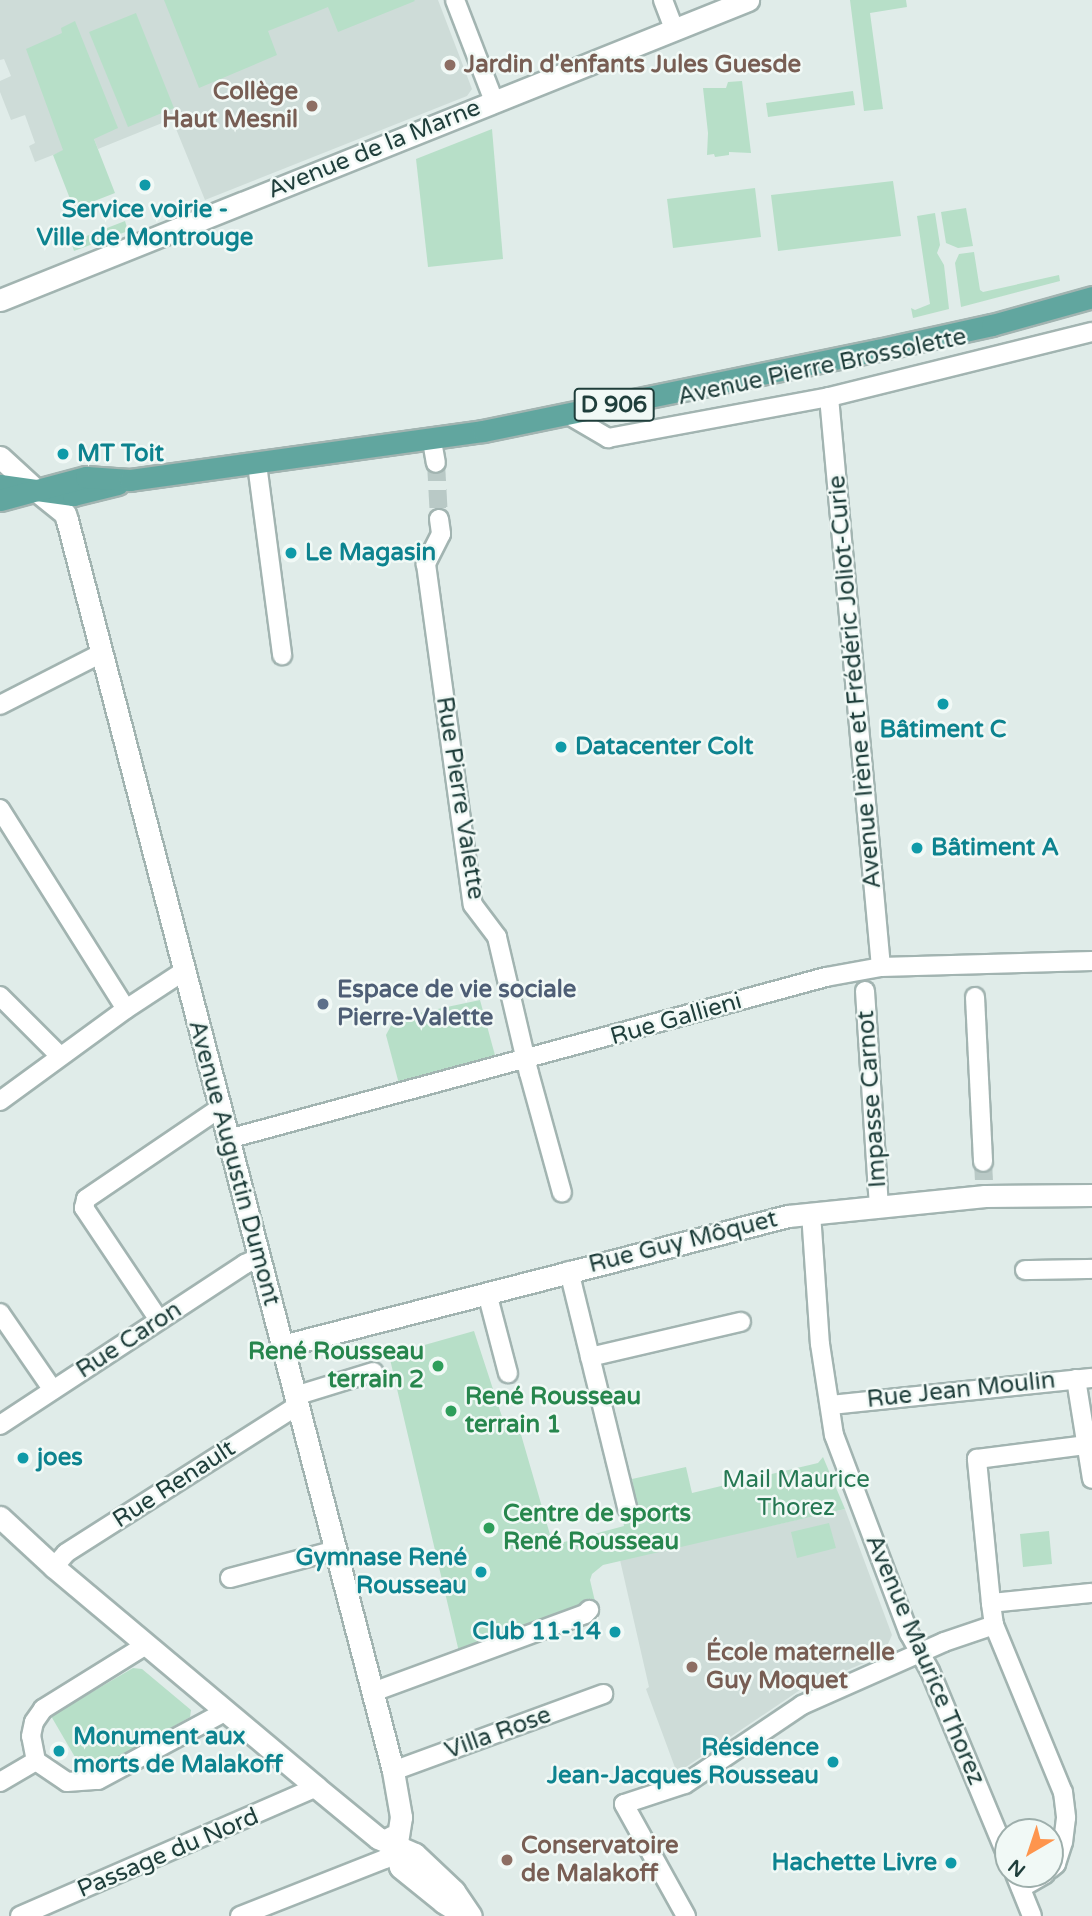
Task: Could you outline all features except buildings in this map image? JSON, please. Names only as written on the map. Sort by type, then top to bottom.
[{"type":"main road","name":"Avenue Pierre Brossolette","points":[[0,500],[86,477],[130,480],[432,440],[878,351],[992,325],[1092,298]]},
{"type":"main road","name":"Avenue Pierre Brossolette","points":[[0,485],[37,491]]},
{"type":"street","points":[[455,0],[494,101]]},
{"type":"street","points":[[663,0],[674,29]]},
{"type":"street","name":"Avenue de la Marne","points":[[0,300],[748,0]]},
{"type":"street","name":"Avenue Pierre Brossolette","points":[[567,414],[608,438],[829,397],[1092,332]]},
{"type":"street","name":"Avenue Irène et Frédéric Joliot-Curie","points":[[829,397],[881,967]]},
{"type":"street","points":[[432,440],[436,463]]},
{"type":"street","name":"Avenue Augustin Dumont","points":[[0,457],[65,514],[393,1771],[401,1811],[396,1848]]},
{"type":"street","points":[[257,464],[282,655]]},
{"type":"street","name":"Rue Pierre Valette","points":[[439,519],[441,534],[426,564],[473,905],[497,937],[526,1060],[562,1193]]},
{"type":"street","points":[[0,705],[100,654]]},
{"type":"street","points":[[0,809],[126,1009]]},
{"type":"street","name":"Rue Gallieni","points":[[228,1139],[826,977],[881,967],[1092,961]]},
{"type":"street","points":[[0,1101],[126,1009],[184,971]]},
{"type":"street","name":"Impasse Carnot","points":[[865,991],[879,1206]]},
{"type":"street","points":[[0,996],[60,1056]]},
{"type":"street","points":[[975,997],[983,1162]]},
{"type":"street","points":[[159,1320],[84,1208],[86,1199],[220,1108]]},
{"type":"street","name":"Rue Guy Môquet","points":[[282,1346],[775,1219],[984,1189],[1092,1195]]},
{"type":"street","name":"Avenue Maurice Thorez","points":[[811,1213],[820,1344],[834,1435],[919,1654],[930,1671],[994,1824]]},
{"type":"street","name":"Rue Caron","points":[[0,1425],[258,1258]]},
{"type":"street","points":[[1025,1270],[1092,1269]]},
{"type":"street","points":[[569,1271],[627,1508]]},
{"type":"street","points":[[487,1293],[508,1373]]},
{"type":"street","points":[[0,1313],[53,1390]]},
{"type":"street","points":[[590,1357],[741,1322]]},
{"type":"street","name":"Rue Renault","points":[[54,1567],[66,1553],[296,1401],[373,1372]]},
{"type":"street","points":[[1084,1378],[1087,1445],[1092,1479]]},
{"type":"street","name":"Rue Jean Moulin","points":[[830,1405],[1084,1378]]},
{"type":"street","points":[[1064,1834],[1066,1818],[1063,1792],[994,1625],[977,1459],[1087,1445]]},
{"type":"street","points":[[0,1517],[54,1567],[316,1787],[369,1830],[396,1848],[415,1854],[454,1891],[471,1916]]},
{"type":"street","points":[[230,1578],[336,1550]]},
{"type":"street","points":[[991,1603],[1092,1593]]},
{"type":"street","points":[[373,1692],[585,1614],[589,1610]]},
{"type":"street","points":[[686,1916],[624,1804],[685,1784],[802,1704],[944,1642],[994,1625]]},
{"type":"street","points":[[146,1645],[43,1709],[34,1721],[31,1736],[36,1761],[67,1783],[98,1780],[226,1711]]},
{"type":"street","name":"Villa Rose","points":[[393,1771],[603,1694]]},
{"type":"street","points":[[0,1782],[36,1761]]},
{"type":"street","points":[[297,1769],[320,1780],[369,1814],[386,1829],[396,1848],[400,1867],[465,1916]]},
{"type":"street","name":"Passage du Nord","points":[[20,1916],[316,1787]]},
{"type":"street","points":[[240,1916],[385,1859],[396,1848]]},
{"type":"street","points":[[1021,1888],[1032,1916]]},
{"type":"shaded area","name":"Collège Haut Mesnil","points":[[0,0],[438,0],[472,89],[467,96],[205,200],[172,119],[98,149],[94,139],[35,162],[29,146],[35,143],[25,115],[11,120],[0,92],[0,81],[11,76],[4,59],[0,60]]},
{"type":"shaded area","points":[[845,1509],[892,1635],[883,1655],[800,1690],[677,1773],[646,1689],[649,1687],[620,1560]]},
{"type":"green space","points":[[164,0],[415,1],[338,32],[328,7],[268,31],[277,55],[199,88]]},
{"type":"green space","points":[[850,0],[906,0],[907,7],[870,13],[883,109],[864,111]]},
{"type":"green space","points":[[136,13],[174,108],[128,127],[89,32]]},
{"type":"green space","points":[[75,21],[118,128],[94,139],[115,193],[74,209],[53,155],[63,150],[26,49],[62,33],[61,28]]},
{"type":"green space","points":[[742,81],[751,153],[729,152],[729,155],[715,157],[714,154],[707,155],[708,133],[703,88],[726,88],[728,82]]},
{"type":"green space","points":[[853,91],[855,105],[768,117],[766,103]]},
{"type":"green space","points":[[492,129],[503,259],[428,267],[416,159]]},
{"type":"green space","points":[[893,181],[901,236],[778,251],[771,195]]},
{"type":"green space","points":[[755,188],[761,237],[673,248],[667,199]]},
{"type":"green space","points":[[966,208],[973,246],[958,248],[946,243],[941,212]]},
{"type":"green space","points":[[935,213],[940,245],[937,253],[944,265],[949,309],[913,318],[911,308],[915,310],[930,304],[917,216]]},
{"type":"green space","points":[[125,221],[128,231],[74,251],[71,242]]},
{"type":"green space","points":[[974,252],[980,290],[983,292],[1059,275],[1060,281],[961,307],[955,263],[959,254]]},
{"type":"green space","points":[[480,1000],[496,1059],[399,1084],[386,1035],[395,1018]]},
{"type":"green space","name":"Centre de sports René Rousseau","points":[[474,1331],[508,1435],[520,1431],[553,1545],[624,1526],[621,1509],[637,1505],[632,1479],[686,1467],[692,1493],[818,1463],[823,1457],[845,1509],[603,1565],[592,1574],[590,1580],[597,1610],[459,1652],[389,1355]]},
{"type":"green space","points":[[829,1523],[836,1548],[797,1558],[791,1532]]},
{"type":"green space","points":[[1049,1531],[1052,1564],[1023,1567],[1020,1534]]},
{"type":"green space","points":[[133,1668],[142,1669],[191,1710],[190,1717],[86,1776],[51,1716]]},
{"type":"tunnel","points":[[436,463],[439,519]]},
{"type":"tunnel","points":[[983,1162],[984,1183]]},
{"type":"place","name":"Jardin d'enfants Jules Guesde","points":[[450,65]]},
{"type":"place","name":"Collège Haut Mesnil","points":[[312,106]]},
{"type":"place","name":"Service voirie - Ville de Montrouge","points":[[145,185]]},
{"type":"place","name":"MT Toit","points":[[63,454]]},
{"type":"place","name":"Le Magasin","points":[[291,553]]},
{"type":"place","name":"Bâtiment C","points":[[943,704]]},
{"type":"place","name":"Datacenter Colt","points":[[561,747]]},
{"type":"place","name":"Bâtiment A","points":[[917,848]]},
{"type":"place","name":"Espace de vie sociale Pierre-Valette","points":[[323,1004]]},
{"type":"place","name":"René Rousseau terrain 2","points":[[438,1366]]},
{"type":"place","name":"René Rousseau terrain 1","points":[[451,1411]]},
{"type":"place","name":"joes","points":[[23,1458]]},
{"type":"place","name":"Centre de sports René Rousseau","points":[[489,1528]]},
{"type":"place","name":"Gymnase René Rousseau","points":[[481,1572]]},
{"type":"place","name":"Club 11-14","points":[[615,1632]]},
{"type":"place","name":"École maternelle Guy Moquet","points":[[692,1667]]},
{"type":"place","name":"Monument aux morts de Malakoff","points":[[59,1751]]},
{"type":"place","name":"Résidence Jean-Jacques Rousseau","points":[[833,1762]]},
{"type":"place","name":"Conservatoire de Malakoff","points":[[507,1860]]},
{"type":"place","name":"Hachette Livre","points":[[951,1863]]},
{"type":"park label","name":"Mail Maurice Thorez","points":[[796,1494]]}]
